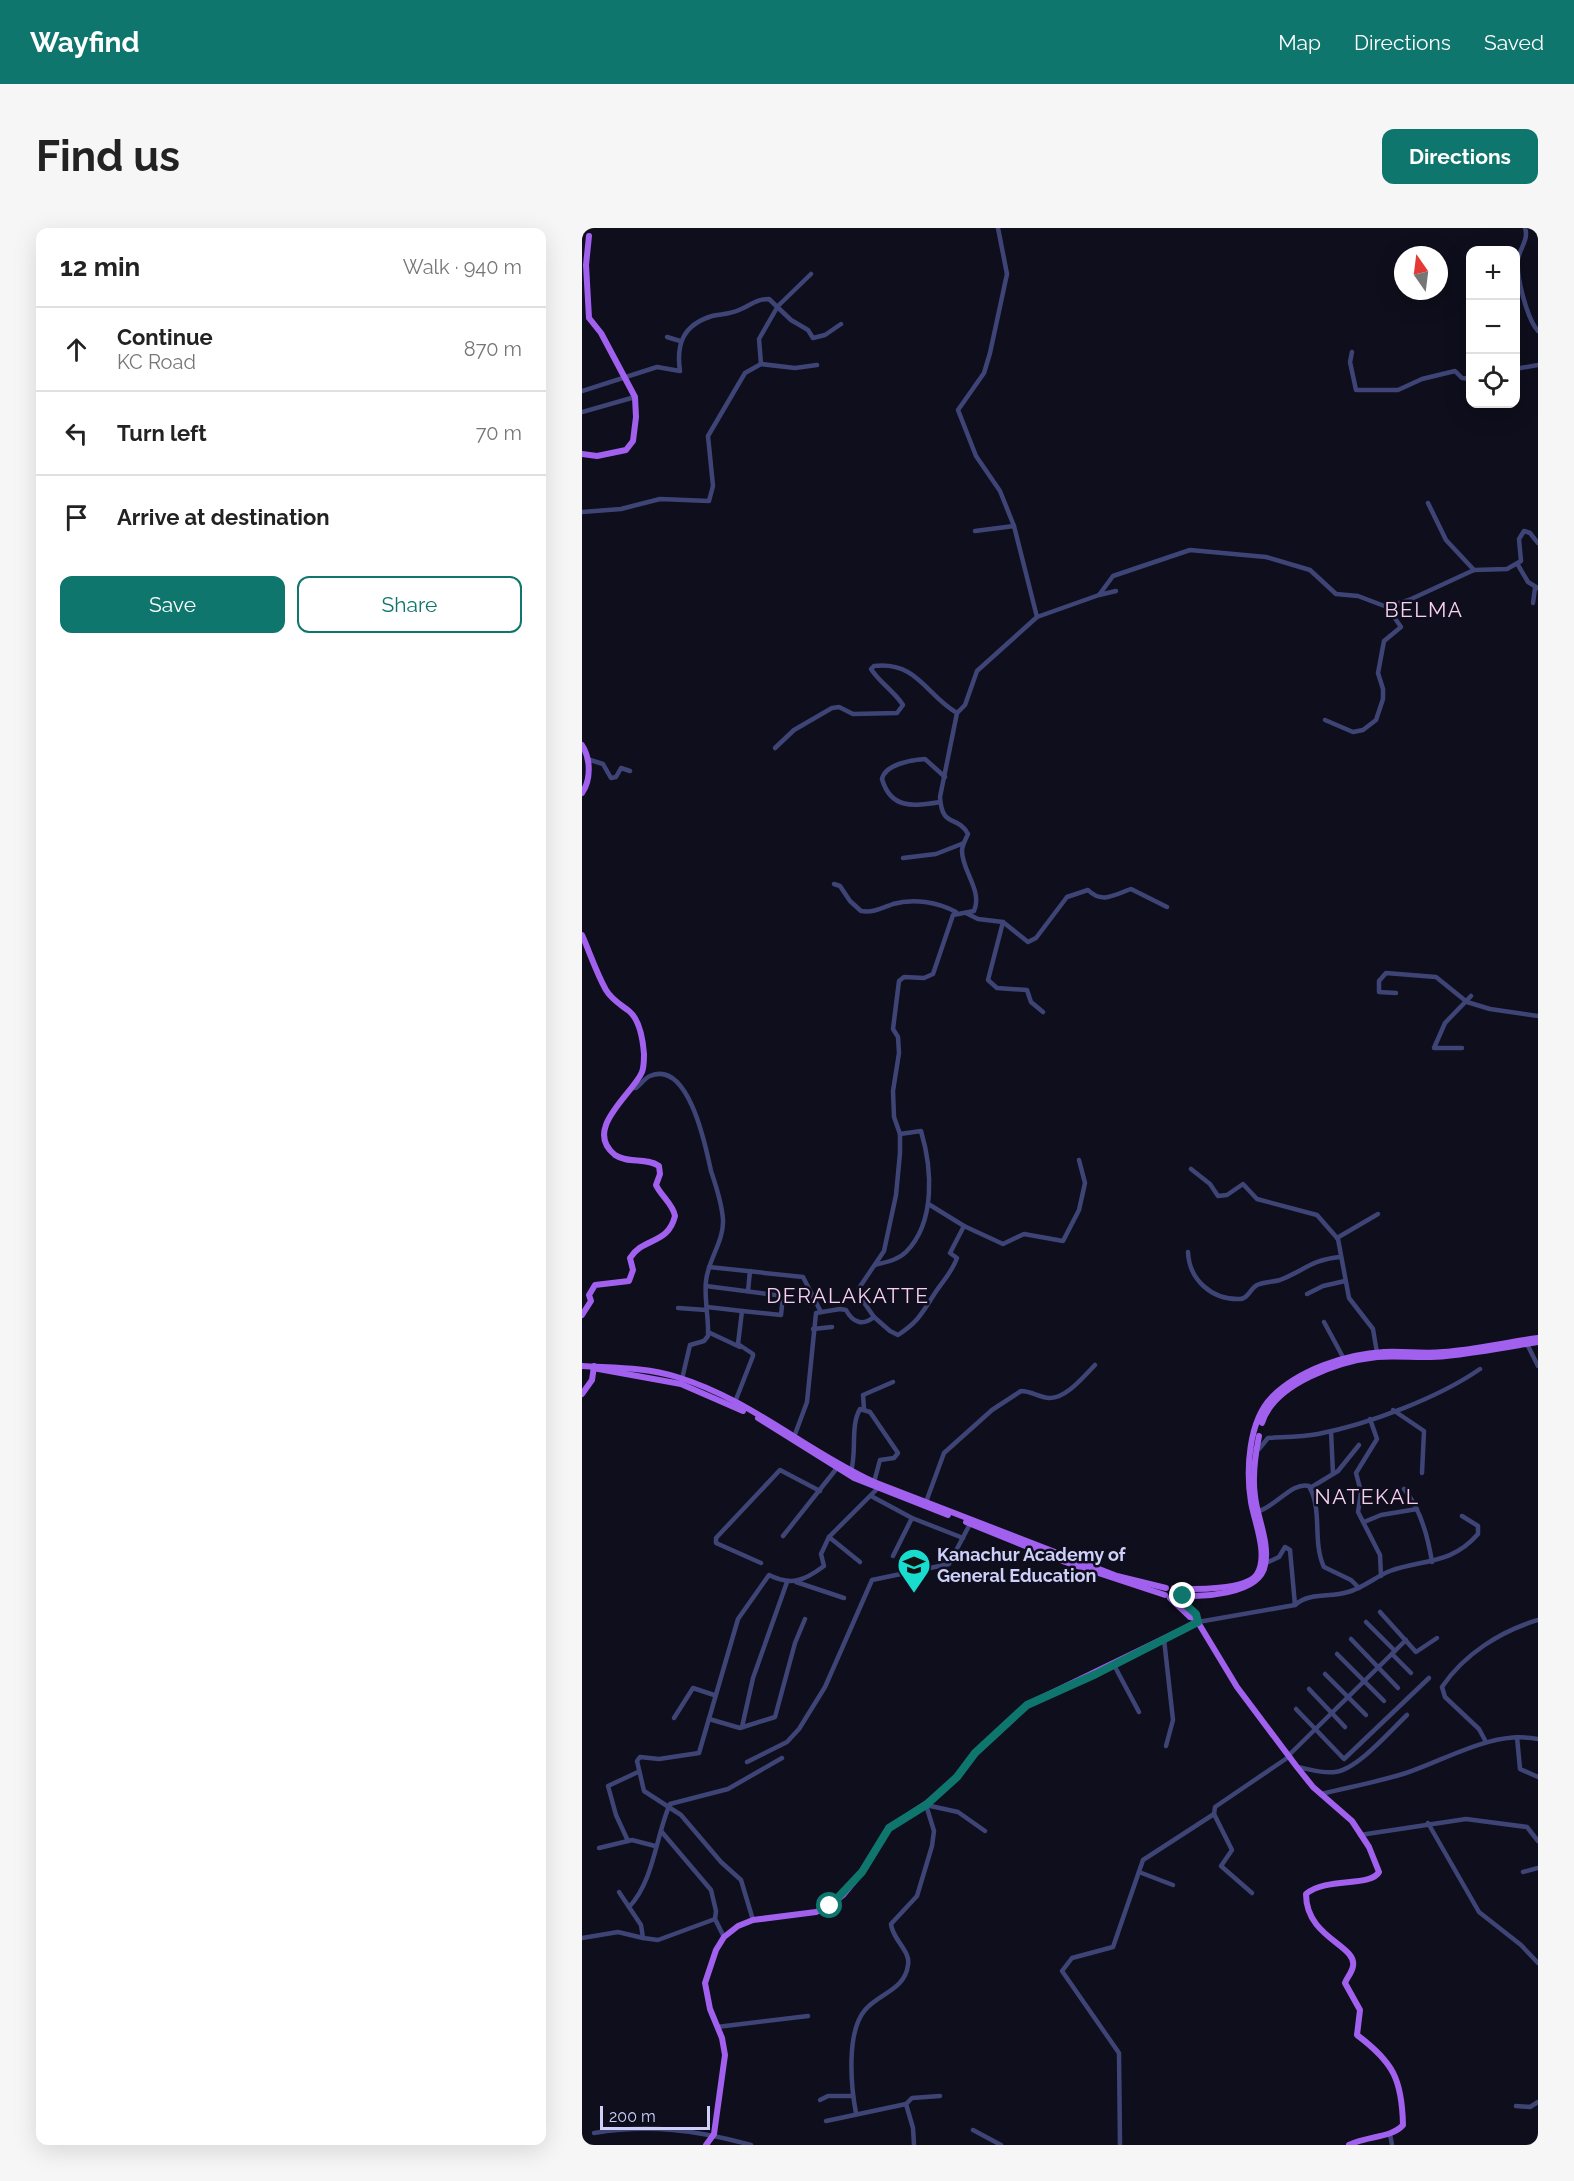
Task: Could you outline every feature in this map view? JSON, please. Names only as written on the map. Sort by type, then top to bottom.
[{"type":"main road","points":[[582,454],[597,456],[617,453],[631,445],[636,417],[635,397],[626,378],[601,333],[585,318],[586,265],[590,236]]},
{"type":"main road","points":[[582,745],[587,759],[588,783],[582,793]]},
{"type":"main road","points":[[582,935],[606,990],[618,1005],[629,1011],[638,1024],[644,1054],[643,1071],[604,1121],[603,1141],[614,1155],[621,1159],[650,1161],[659,1166],[660,1174],[656,1185],[659,1192],[674,1208],[675,1215],[666,1234],[633,1252],[630,1258],[633,1270],[629,1281],[595,1286],[589,1295],[591,1301],[582,1315]]},
{"type":"main road","points":[[1170,1593],[1233,1585],[1256,1575],[1261,1556],[1254,1482],[1254,1449],[1258,1420],[1271,1398],[1307,1374],[1344,1359],[1377,1355],[1447,1356],[1538,1340]]},
{"type":"main road","points":[[1254,1449],[1263,1418],[1277,1398],[1329,1368],[1377,1355]]},
{"type":"main road","points":[[582,1394],[592,1380],[590,1366],[640,1368],[682,1381],[735,1402],[876,1485]]},
{"type":"main road","points":[[682,1381],[794,1437],[837,1468],[1016,1540]]},
{"type":"main road","points":[[890,1491],[926,1502],[970,1524],[1117,1576],[1170,1593],[1190,1596],[1250,1586],[1262,1575],[1266,1563],[1256,1512]]},
{"type":"main road","points":[[1170,1593],[1196,1614],[1197,1620],[1237,1687],[1297,1767],[1321,1794],[1352,1821],[1375,1861],[1378,1872],[1376,1877],[1369,1880],[1338,1881],[1314,1887],[1306,1894],[1316,1925],[1330,1940],[1350,1951],[1353,1958],[1352,1972],[1345,1983],[1360,2010],[1357,2035],[1386,2059],[1396,2077],[1403,2125],[1398,2132],[1362,2138],[1349,2145]]},
{"type":"main road","points":[[1170,1593],[1191,1617],[1197,1620]]},
{"type":"main road","points":[[1187,1606],[1190,1596]]},
{"type":"main road","points":[[706,2145],[714,2134],[724,2055],[705,1983],[716,1950],[724,1937],[738,1926],[753,1920],[816,1912],[830,1906],[862,1872],[889,1828],[926,1805],[957,1777],[975,1753],[1027,1705],[1114,1665],[1197,1620]]},
{"type":"street","points":[[586,228],[590,236]]},
{"type":"street","points":[[999,228],[1007,273],[990,353],[984,373],[958,410],[976,456],[1000,491],[1014,526],[1037,617]]},
{"type":"street","points":[[1534,228],[1526,229],[1518,266],[1527,309],[1532,325],[1538,331]]},
{"type":"street","points":[[761,364],[759,339],[778,306],[811,274]]},
{"type":"street","points":[[582,391],[657,367],[680,371],[678,354],[680,341],[689,330],[710,317],[740,310],[757,299],[769,299],[791,320],[808,330],[813,338],[825,335],[841,324]]},
{"type":"street","points":[[667,337],[680,341]]},
{"type":"street","points":[[1352,352],[1350,362],[1356,390],[1398,390],[1422,379],[1455,371],[1462,378],[1466,378]]},
{"type":"street","points":[[582,512],[621,508],[660,500],[709,501],[713,486],[708,436],[745,373],[761,364],[795,368],[817,365]]},
{"type":"street","points":[[1520,368],[1538,365]]},
{"type":"street","points":[[582,412],[635,397]]},
{"type":"street","points":[[1428,503],[1446,540],[1474,570]]},
{"type":"street","points":[[975,531],[1014,526]]},
{"type":"street","points":[[1518,565],[1521,557],[1522,532],[1527,531],[1538,543]]},
{"type":"street","points":[[1099,595],[1113,576],[1190,550],[1266,557],[1310,570],[1336,594],[1358,596],[1387,607],[1401,627],[1384,641],[1378,673],[1383,689],[1379,714],[1372,724],[1363,730],[1353,732],[1325,720]]},
{"type":"street","points":[[1387,607],[1409,600],[1474,570],[1499,571],[1518,565]]},
{"type":"street","points":[[1518,565],[1536,588],[1533,603]]},
{"type":"street","points":[[834,884],[840,886],[850,901],[861,910],[881,909],[901,902],[936,903],[956,912],[974,911],[976,898],[962,852],[968,834],[964,827],[948,820],[941,811],[940,802],[957,713],[965,705],[977,671],[1037,617],[1116,591]]},
{"type":"street","points":[[775,748],[794,730],[832,708],[839,707],[853,714],[897,712],[903,705],[897,694],[871,669],[874,666],[896,667],[921,679],[943,705],[957,713]]},
{"type":"street","points":[[587,759],[603,764],[611,778],[616,777],[621,768],[630,771]]},
{"type":"street","points":[[940,802],[910,806],[890,796],[882,779],[886,770],[919,759],[925,759],[945,777]]},
{"type":"street","points":[[903,858],[936,854],[964,843]]},
{"type":"street","points":[[966,913],[978,919],[1003,922],[1028,942],[1036,938],[1067,897],[1088,890],[1096,898],[1102,900],[1131,889],[1167,907]]},
{"type":"street","points":[[956,912],[949,921],[933,974],[924,978],[904,977],[899,981],[893,1029],[898,1037],[893,1091],[894,1117],[900,1134],[896,1196],[884,1251],[860,1288],[863,1301],[874,1317],[890,1331],[898,1335],[921,1317],[934,1294],[951,1273],[957,1258],[950,1253],[964,1226]]},
{"type":"street","points":[[1003,922],[988,980],[997,988],[1027,990],[1031,1002],[1043,1012]]},
{"type":"street","points":[[1396,993],[1379,992],[1379,981],[1386,973],[1436,977],[1467,1002],[1490,1009],[1538,1016]]},
{"type":"street","points":[[1462,1048],[1434,1048],[1445,1023],[1471,996]]},
{"type":"street","points":[[629,1088],[636,1088],[650,1076],[662,1076],[676,1082],[692,1104],[704,1137],[724,1222],[709,1267],[706,1286],[708,1332],[704,1341],[690,1345],[682,1381]]},
{"type":"street","points":[[876,1264],[895,1260],[906,1252],[930,1205],[927,1152],[921,1131],[900,1134]]},
{"type":"street","points":[[930,1205],[964,1226],[1003,1244],[1024,1234],[1064,1241],[1078,1210],[1085,1183],[1079,1160]]},
{"type":"street","points":[[1191,1169],[1210,1184],[1218,1196],[1227,1195],[1243,1184],[1257,1199],[1317,1215],[1338,1239],[1349,1298],[1373,1329],[1377,1355]]},
{"type":"street","points":[[1338,1239],[1337,1237],[1377,1214]]},
{"type":"street","points":[[1188,1252],[1189,1268],[1203,1286],[1217,1294],[1240,1299],[1246,1298],[1257,1285],[1279,1280],[1318,1260],[1340,1257]]},
{"type":"street","points":[[709,1267],[803,1276],[821,1312]]},
{"type":"street","points":[[748,1291],[750,1271]]},
{"type":"street","points":[[1307,1294],[1323,1286],[1345,1281]]},
{"type":"street","points":[[678,1308],[707,1308],[781,1315],[783,1296],[706,1286]]},
{"type":"street","points":[[794,1437],[807,1402],[816,1313],[846,1310],[850,1318],[861,1323],[874,1317]]},
{"type":"street","points":[[740,1347],[738,1340],[742,1311]]},
{"type":"street","points":[[1324,1322],[1344,1359]]},
{"type":"street","points":[[813,1329],[832,1327]]},
{"type":"street","points":[[708,1332],[753,1354],[735,1402]]},
{"type":"street","points":[[1526,1342],[1538,1366]]},
{"type":"street","points":[[926,1502],[944,1453],[992,1410],[1021,1391],[1049,1398],[1056,1397],[1073,1387],[1095,1365]]},
{"type":"street","points":[[1254,1449],[1268,1438],[1330,1431],[1370,1419],[1439,1394],[1480,1369]]},
{"type":"street","points":[[864,1409],[862,1395],[893,1383]]},
{"type":"street","points":[[796,1582],[824,1566],[821,1554],[829,1537],[871,1496],[876,1485],[880,1461],[894,1458],[898,1453],[870,1412],[864,1409],[860,1409],[856,1416],[856,1457],[851,1472]]},
{"type":"street","points":[[1393,1410],[1424,1431],[1422,1473]]},
{"type":"street","points":[[1370,1419],[1377,1439],[1356,1473],[1361,1492],[1358,1512],[1380,1555],[1381,1576]]},
{"type":"street","points":[[1330,1431],[1333,1474]]},
{"type":"street","points":[[1310,1488],[1333,1474],[1359,1445]]},
{"type":"street","points":[[783,1536],[837,1468]]},
{"type":"street","points":[[761,1563],[716,1543],[716,1539],[780,1470],[820,1491]]},
{"type":"street","points":[[1256,1512],[1269,1509],[1295,1487],[1302,1484],[1310,1488],[1315,1496],[1320,1556],[1324,1567],[1351,1580],[1359,1588]]},
{"type":"street","points":[[1404,1490],[1417,1509],[1429,1540],[1432,1562]]},
{"type":"street","points":[[871,1496],[912,1518],[963,1538]]},
{"type":"street","points":[[1364,1522],[1382,1515],[1417,1509]]},
{"type":"street","points":[[1197,1620],[1295,1605],[1303,1598],[1346,1593],[1389,1572],[1432,1562],[1469,1544],[1478,1534],[1478,1526],[1462,1516]]},
{"type":"street","points":[[893,1556],[912,1518]]},
{"type":"street","points":[[747,1762],[787,1742],[799,1729],[825,1687],[872,1580],[949,1564],[970,1524]]},
{"type":"street","points":[[829,1537],[860,1562]]},
{"type":"street","points":[[1266,1563],[1274,1561],[1283,1548],[1288,1548],[1295,1605]]},
{"type":"street","points":[[753,1920],[741,1880],[721,1862],[681,1815],[644,1791],[637,1761],[640,1757],[659,1759],[699,1753],[714,1695],[738,1619],[769,1575],[844,1598]]},
{"type":"street","points":[[742,1727],[753,1678],[787,1582]]},
{"type":"street","points":[[1380,1611],[1418,1652],[1437,1638]]},
{"type":"street","points":[[709,1719],[733,1728],[775,1717],[795,1643],[805,1619]]},
{"type":"street","points":[[1486,1742],[1479,1729],[1445,1698],[1442,1687],[1450,1675],[1500,1635],[1538,1620]]},
{"type":"street","points":[[1366,1622],[1411,1673]]},
{"type":"street","points":[[1164,1639],[1173,1720],[1166,1746]]},
{"type":"street","points":[[1351,1639],[1398,1688]]},
{"type":"street","points":[[1252,1893],[1221,1866],[1232,1850],[1214,1814],[1215,1807],[1289,1756],[1406,1640]]},
{"type":"street","points":[[1337,1654],[1384,1701]]},
{"type":"street","points":[[1114,1665],[1139,1712]]},
{"type":"street","points":[[1325,1674],[1366,1715]]},
{"type":"street","points":[[1296,1709],[1342,1758],[1347,1758],[1429,1678]]},
{"type":"street","points":[[674,1718],[693,1688],[714,1695]]},
{"type":"street","points":[[1309,1689],[1345,1727]]},
{"type":"street","points":[[1297,1767],[1331,1772],[1342,1770],[1372,1749],[1407,1715]]},
{"type":"street","points":[[1517,1737],[1520,1769],[1538,1777]]},
{"type":"street","points":[[1321,1794],[1403,1774],[1486,1742],[1517,1737],[1538,1739]]},
{"type":"street","points":[[629,1907],[645,1884],[670,1804],[728,1789],[782,1758]]},
{"type":"street","points":[[628,1841],[616,1815],[608,1786],[638,1772]]},
{"type":"street","points":[[856,2114],[853,2096],[852,2051],[861,2015],[874,2002],[893,1990],[908,1968],[907,1955],[892,1931],[891,1924],[917,1896],[932,1846],[934,1831],[926,1805],[958,1812],[985,1831]]},
{"type":"street","points":[[1120,2145],[1119,2053],[1062,1971],[1072,1958],[1113,1947],[1143,1860],[1214,1814]]},
{"type":"street","points":[[1360,1835],[1466,1819],[1491,1820],[1527,1827],[1538,1841]]},
{"type":"street","points":[[1428,1823],[1479,1912],[1521,1945],[1538,1963]]},
{"type":"street","points":[[661,1831],[711,1890],[715,1898],[715,1919],[724,1937]]},
{"type":"street","points":[[599,1848],[628,1841],[655,1846]]},
{"type":"street","points":[[1523,1872],[1538,1868]]},
{"type":"street","points":[[1139,1872],[1173,1885]]},
{"type":"street","points":[[619,1892],[641,1925],[643,1938]]},
{"type":"street","points":[[582,1938],[618,1932],[658,1940],[715,1919]]},
{"type":"street","points":[[717,2027],[808,2016]]},
{"type":"street","points":[[820,2100],[828,2096],[853,2096]]},
{"type":"street","points":[[826,2121],[906,2104],[912,2098],[940,2096]]},
{"type":"street","points":[[1516,2106],[1530,2107],[1538,2102]]},
{"type":"street","points":[[906,2104],[913,2128],[914,2145]]},
{"type":"street","points":[[594,2133],[620,2128],[684,2129],[714,2134],[751,2145]]},
{"type":"street","points":[[973,2130],[1001,2145]]},
{"type":"street","points":[[1390,2134],[1392,2145]]},
{"type":"street","points":[[987,2137],[987,2145]]},
{"type":"place","name":"Kanachur Academy of General Education","points":[[914,1594]]},
{"type":"district","name":"BELMA","points":[[1424,610]]},
{"type":"district","name":"DERALAKATTE","points":[[848,1296]]},
{"type":"district","name":"NATEKAL","points":[[1367,1497]]},
{"type":"route","points":[[830,1906],[843,1895],[862,1872],[889,1828],[926,1805],[957,1777],[975,1753],[1027,1705],[1096,1674],[1198,1622],[1196,1614],[1187,1606],[1190,1596],[1183,1596]]}]
